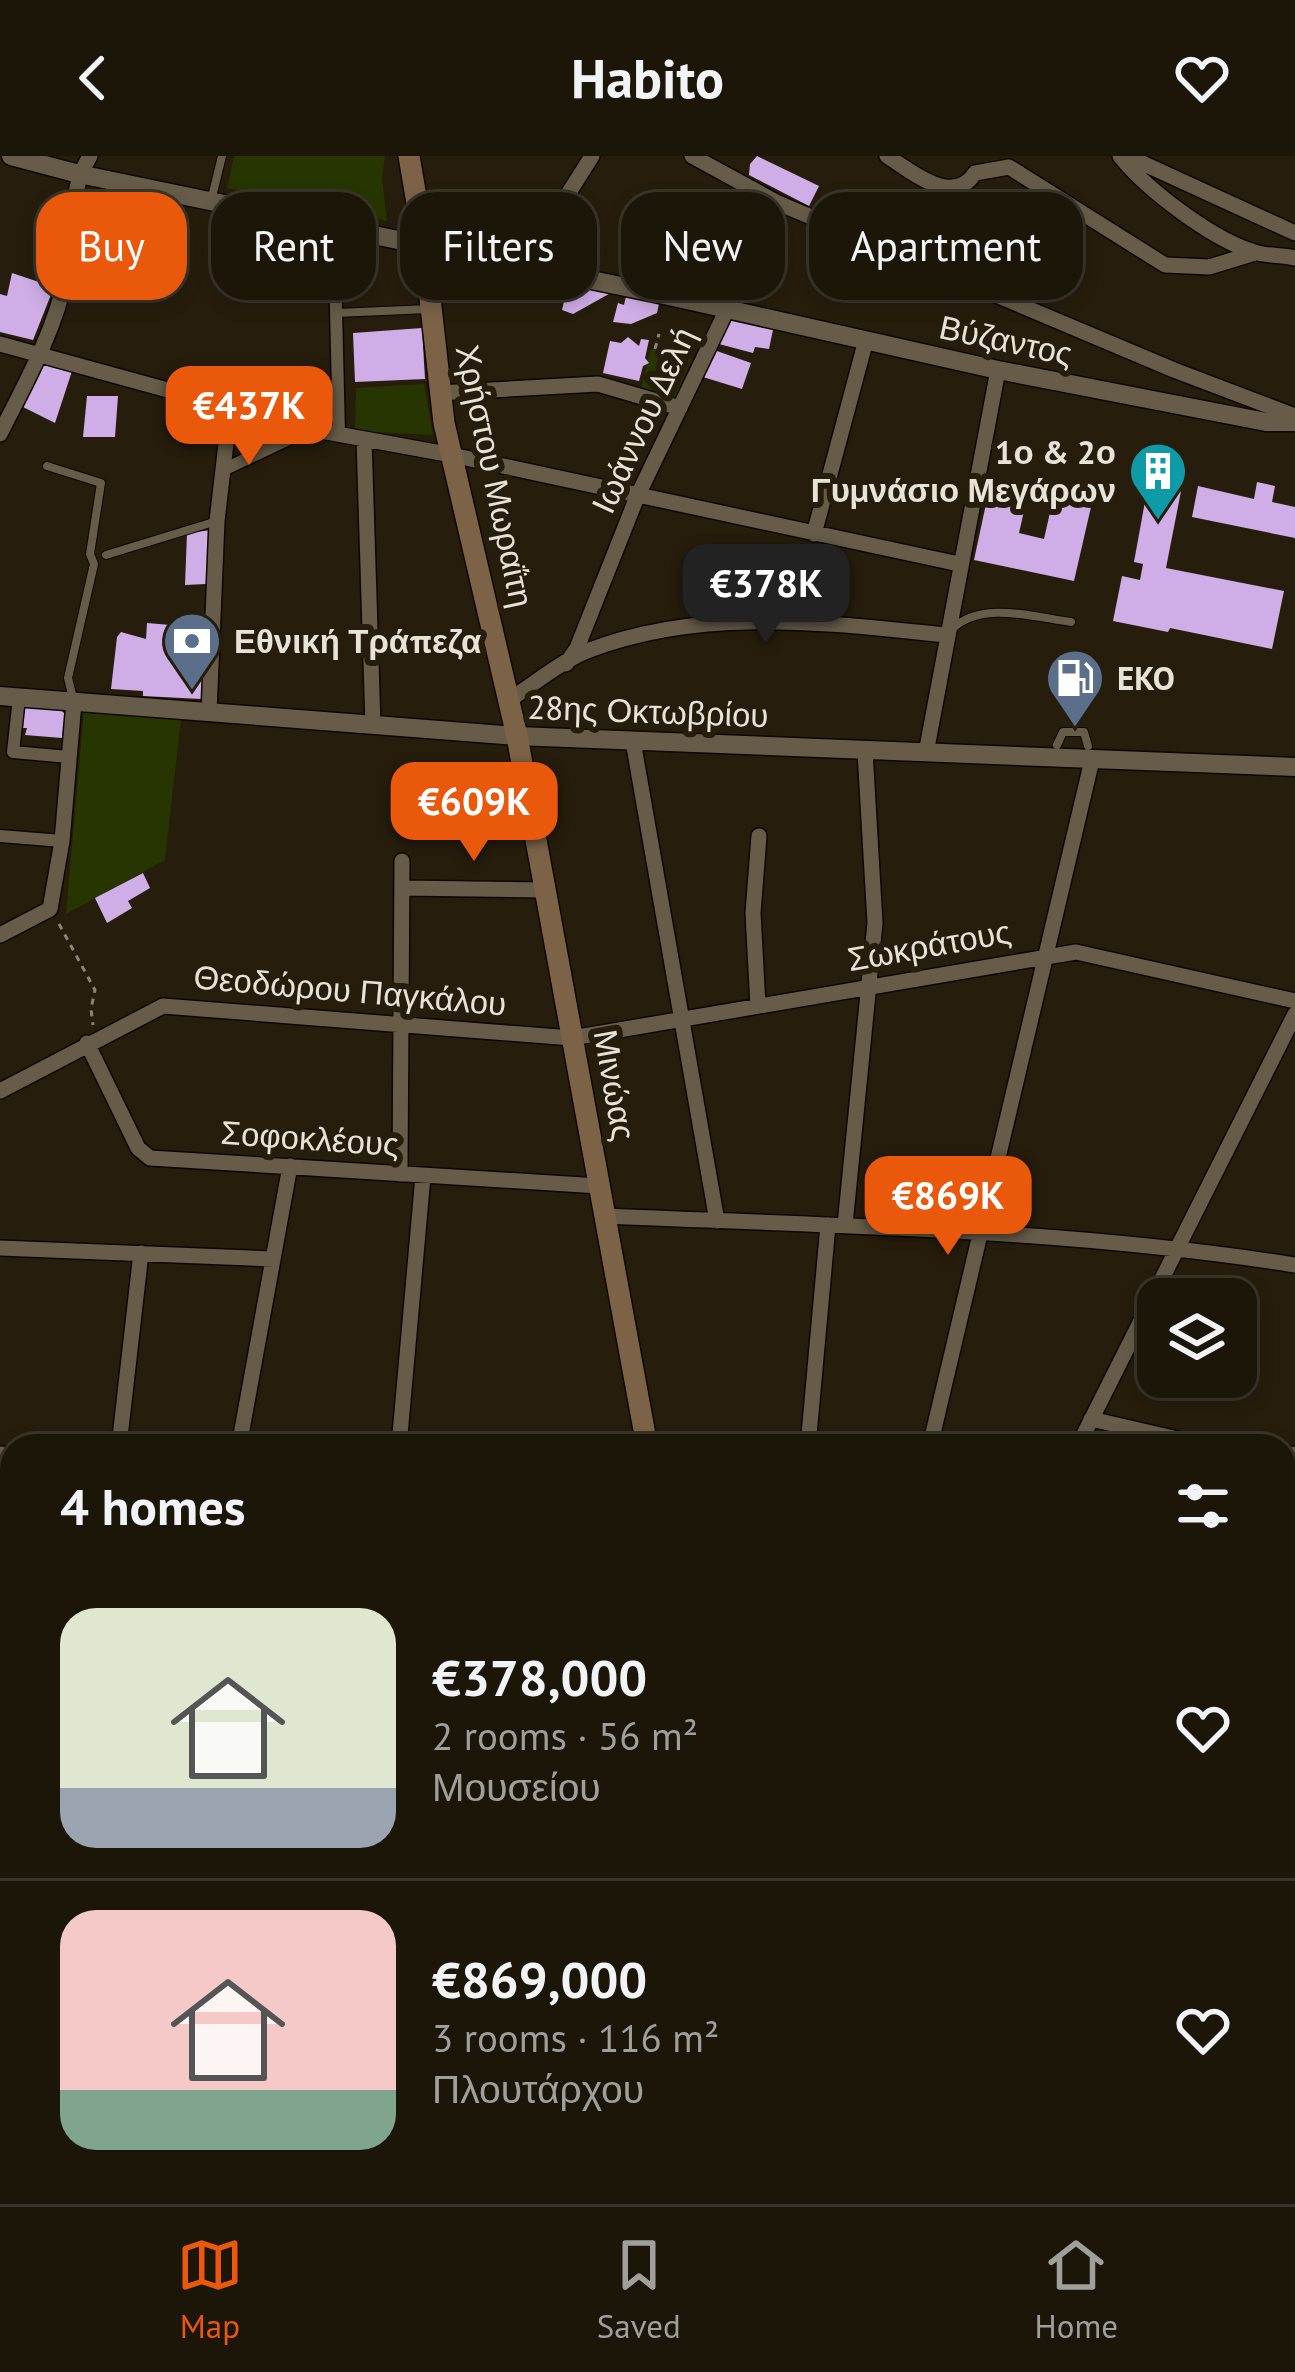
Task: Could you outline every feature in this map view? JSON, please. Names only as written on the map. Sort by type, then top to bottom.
[{"type":"main road","name":"Χρήστου Μωραΐτη","points":[[409,156],[415,192]]},
{"type":"main road","name":"Χρήστου Μωραΐτη","points":[[428,300],[438,393],[517,736]]},
{"type":"main road","name":"Μινώας","points":[[517,736],[645,1434]]},
{"type":"street","name":"Βύζαντος","points":[[11,156],[211,202]]},
{"type":"street","points":[[0,434],[39,354],[65,279],[79,174],[90,156]]},
{"type":"street","points":[[569,192],[592,156]]},
{"type":"street","points":[[692,156],[757,192]]},
{"type":"street","points":[[725,175],[734,156]]},
{"type":"street","points":[[887,156],[928,182],[953,189],[968,184],[975,173],[1009,167],[1165,265],[1209,267],[1256,253]]},
{"type":"street","points":[[1123,156],[1145,183],[1195,221],[1256,253],[1295,258]]},
{"type":"street","points":[[1123,156],[1295,233]]},
{"type":"street","points":[[785,206],[1295,419]]},
{"type":"street","name":"Βύζαντος","points":[[597,282],[998,370],[1266,422],[1295,419]]},
{"type":"street","points":[[335,300],[339,434]]},
{"type":"street","name":"Ιωάννου Δελή","points":[[566,664],[577,648],[638,497],[732,300]]},
{"type":"street","points":[[814,534],[866,340]]},
{"type":"street","points":[[0,344],[310,429],[959,564]]},
{"type":"street","points":[[926,753],[998,370]]},
{"type":"street","points":[[438,393],[598,384],[680,408]]},
{"type":"street","points":[[209,712],[217,521],[230,409]]},
{"type":"street","points":[[223,470],[310,429]]},
{"type":"street","points":[[364,439],[373,725]]},
{"type":"street","points":[[508,700],[584,652],[641,636],[741,621],[946,635]]},
{"type":"street","points":[[9,697],[13,752],[69,758]]},
{"type":"street","name":"28ης Οκτωβρίου","points":[[9,697],[517,736],[926,753],[1090,753],[1295,767]]},
{"type":"street","points":[[0,935],[50,909],[62,841],[74,702]]},
{"type":"street","points":[[633,741],[717,1221]]},
{"type":"street","points":[[810,1434],[870,986],[874,914],[865,751]]},
{"type":"street","points":[[933,1434],[1090,753]]},
{"type":"street","points":[[0,836],[62,841]]},
{"type":"street","points":[[758,1006],[753,913],[760,836]]},
{"type":"street","points":[[400,1174],[402,861]]},
{"type":"street","points":[[403,889],[545,890]]},
{"type":"street","name":"Σωκράτους","points":[[572,1038],[1044,956],[1086,953],[1295,1001]]},
{"type":"street","name":"Θεοδώρου Παγκάλου","points":[[0,1091],[163,1006],[572,1038]]},
{"type":"street","points":[[1084,1434],[1295,1014]]},
{"type":"street","name":"Σοφοκλέους","points":[[91,1041],[142,1154],[150,1158],[599,1186]]},
{"type":"street","points":[[241,1434],[290,1166]]},
{"type":"street","points":[[400,1434],[423,1175]]},
{"type":"street","points":[[605,1216],[1177,1246],[1295,1265]]},
{"type":"street","points":[[0,1249],[273,1259]]},
{"type":"street","points":[[120,1434],[141,1253]]},
{"type":"street","points":[[1091,1419],[1156,1434]]},
{"type":"lane","points":[[213,192],[222,156]]},
{"type":"lane","points":[[335,313],[429,309]]},
{"type":"lane","points":[[47,466],[101,483],[90,554],[94,564],[68,677],[74,702]]},
{"type":"lane","points":[[106,555],[217,521]]},
{"type":"lane","points":[[946,635],[961,620],[990,613],[1071,622]]},
{"type":"path","points":[[655,349],[658,334]]},
{"type":"path","points":[[50,909],[95,991],[91,1041]]},
{"type":"green space","points":[[234,156],[385,156],[382,179],[387,221],[376,219],[376,192],[227,188]]},
{"type":"green space","points":[[651,349],[692,359],[675,398],[641,388]]},
{"type":"green space","points":[[424,384],[433,435],[355,431],[356,388]]},
{"type":"green space","points":[[84,710],[181,720],[165,860],[66,914]]},
{"type":"building","points":[[757,156],[819,186],[816,192],[809,192],[809,206],[749,175]]},
{"type":"building","points":[[12,273],[36,281],[36,300],[49,300],[33,340],[0,332],[0,294],[7,296]]},
{"type":"building","points":[[597,286],[616,290],[573,314],[562,310],[564,300],[597,300]]},
{"type":"building","points":[[625,300],[660,300],[657,313],[631,324],[613,322],[618,303],[624,305]]},
{"type":"building","points":[[732,312],[774,325],[769,349],[755,347],[753,353],[719,344]]},
{"type":"building","points":[[422,328],[425,379],[355,382],[353,333]]},
{"type":"building","points":[[628,337],[639,346],[641,339],[649,340],[645,358],[649,363],[643,366],[639,381],[603,373],[610,341],[621,343]]},
{"type":"building","points":[[714,350],[751,363],[742,389],[703,377]]},
{"type":"building","points":[[41,359],[73,368],[55,423],[19,405]]},
{"type":"building","points":[[87,396],[118,396],[115,437],[83,437]]},
{"type":"building","name":"1ο & 2ο Γυμνάσιο Μεγάρων","points":[[1150,474],[1183,481],[1166,568],[1284,591],[1272,649],[1113,621],[1122,576],[1140,580],[1143,564],[1134,562]]},
{"type":"building","points":[[1257,482],[1275,486],[1272,502],[1295,507],[1295,538],[1192,517],[1198,486],[1254,499]]},
{"type":"building","points":[[989,490],[1027,498],[1019,533],[1044,539],[1053,499],[1091,507],[1074,581],[974,560]]},
{"type":"building","points":[[212,530],[206,584],[185,585],[187,533]]},
{"type":"building","points":[[147,623],[206,628],[201,699],[111,689],[117,637],[121,632],[146,639]]},
{"type":"building","points":[[23,706],[60,709],[65,714],[62,738],[25,735],[27,728],[20,728]]},
{"type":"building","points":[[143,873],[150,888],[128,901],[132,908],[107,923],[95,898]]},
{"type":"place","name":"1ο & 2ο Γυμνάσιο Μεγάρων","points":[[1158,522]]},
{"type":"place","name":"Εθνική Τράπεζα","points":[[192,692]]},
{"type":"place","name":"EKO","points":[[1075,729]]}]
